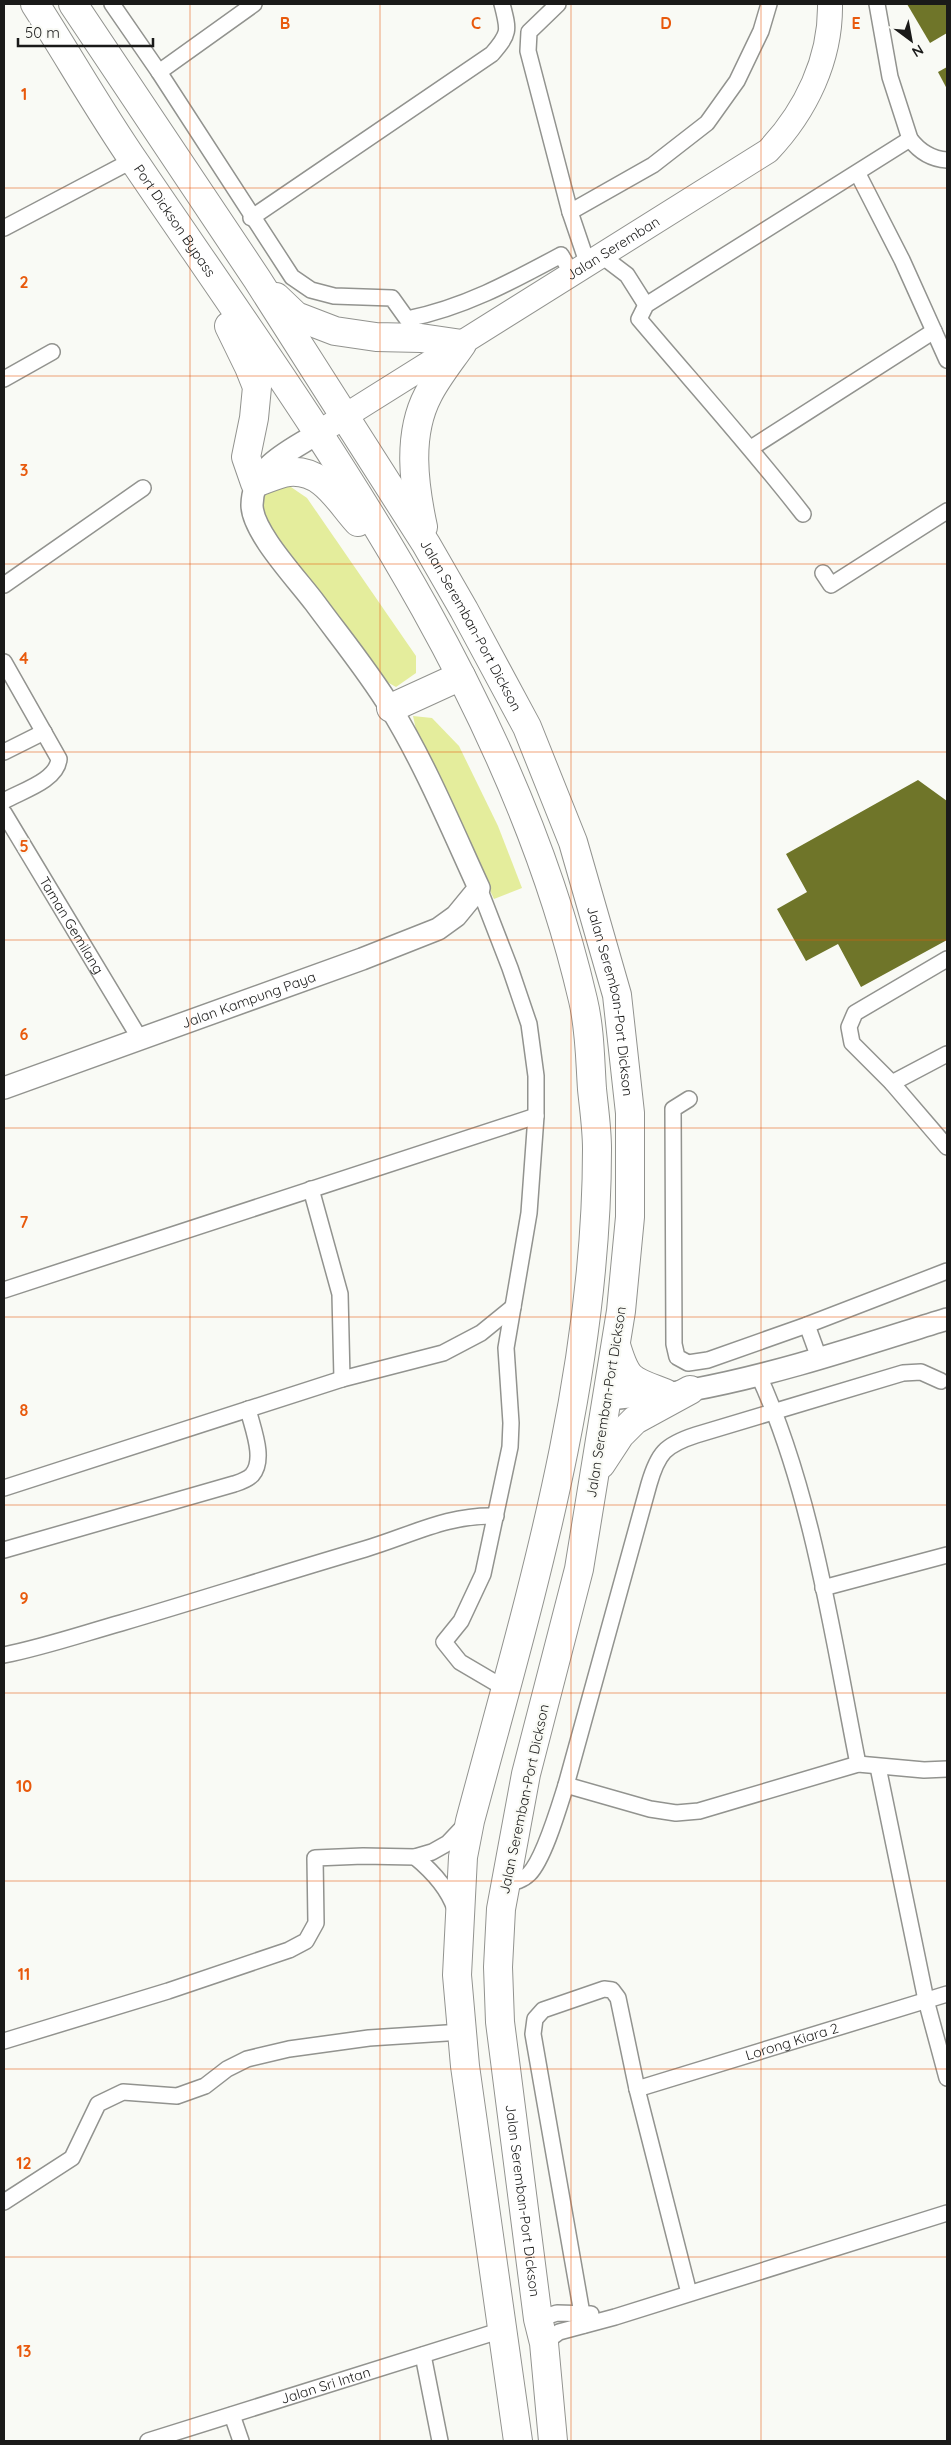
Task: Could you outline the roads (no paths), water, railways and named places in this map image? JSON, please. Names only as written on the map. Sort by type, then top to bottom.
[{"type":"highway","name":"Port Dickson Bypass","points":[[35,4],[133,160],[204,262],[318,434]]},
{"type":"highway","points":[[73,4],[257,279],[345,416]]},
{"type":"highway","points":[[204,262],[223,316],[250,367],[257,387],[254,418],[246,457],[255,483],[287,472],[305,472],[322,480],[362,526],[383,538]]},
{"type":"highway","points":[[257,279],[296,316],[335,332],[376,338],[421,338],[462,344],[428,395],[419,419],[414,452],[416,493],[426,544]]},
{"type":"highway","name":"Jalan Seremban-Port Dickson","points":[[345,416],[426,544],[527,727],[573,842],[617,995],[630,1113],[630,1217],[616,1344],[579,1569],[526,1774],[504,1884],[498,1967],[500,2022],[541,2331],[553,2441]]},
{"type":"highway","name":"Jalan Seremban-Port Dickson","points":[[318,434],[383,538],[437,630],[511,780],[548,873],[585,1006],[597,1146],[591,1286],[580,1366],[562,1468],[532,1592],[462,1857],[459,1920],[457,1975],[475,2147],[514,2402],[518,2441]]},
{"type":"highway","points":[[390,708],[461,676]]},
{"type":"highway","points":[[616,1344],[623,1368],[632,1380],[678,1392]]},
{"type":"highway","points":[[596,1471],[620,1435],[635,1420],[678,1392]]},
{"type":"highway","points":[[532,1592],[548,1571],[559,1535],[586,1419],[596,1405],[607,1399]]},
{"type":"highway","points":[[514,2402],[519,2384],[518,2341],[527,2324],[541,2331]]},
{"type":"main road","name":"Jalan Seremban","points":[[318,434],[768,151],[789,129],[811,90],[823,61],[830,17],[830,4]]},
{"type":"street","points":[[112,4],[159,72],[251,218],[292,277],[311,290],[334,296],[392,298],[407,319],[435,314],[479,298],[562,255],[587,265],[627,275],[646,305]]},
{"type":"street","points":[[159,72],[254,4]]},
{"type":"street","points":[[251,218],[492,54],[506,38],[506,22],[502,4]]},
{"type":"street","points":[[558,4],[529,32],[528,50],[570,212],[587,265]]},
{"type":"street","points":[[570,212],[654,165],[708,122],[737,81],[761,31],[769,4]]},
{"type":"street","points":[[877,4],[890,77],[910,140],[916,147],[932,157],[947,160]]},
{"type":"street","points":[[803,514],[751,448],[639,319],[646,305],[910,140]]},
{"type":"street","points":[[4,228],[133,160]]},
{"type":"street","points":[[858,174],[902,260],[947,360]]},
{"type":"street","points":[[751,448],[934,331]]},
{"type":"street","points":[[4,379],[52,352]]},
{"type":"street","points":[[318,434],[268,466],[255,483],[252,507],[263,537],[371,677],[418,756],[479,888],[529,1024],[536,1076],[536,1116],[529,1213],[506,1348],[511,1423],[510,1447],[483,1574],[461,1621],[444,1642],[460,1662],[506,1689]]},
{"type":"street","points":[[4,585],[143,488]]},
{"type":"street","points":[[824,573],[831,584],[947,511]]},
{"type":"street","points":[[4,662],[57,755],[58,767],[52,775],[4,801]]},
{"type":"street","points":[[4,752],[44,732]]},
{"type":"street","name":"Taman Gemilang","points":[[4,813],[140,1039]]},
{"type":"street","name":"Jalan Kampung Paya","points":[[4,1088],[438,929],[456,916],[479,888]]},
{"type":"street","points":[[947,959],[855,1013],[849,1027],[852,1042],[892,1083],[947,1147]]},
{"type":"street","points":[[892,1083],[947,1054]]},
{"type":"street","points":[[689,1099],[673,1109],[674,1344],[677,1357],[688,1363],[708,1360],[807,1325],[947,1271]]},
{"type":"street","points":[[4,1290],[536,1116]]},
{"type":"street","points":[[310,1189],[320,1218],[340,1294],[342,1379]]},
{"type":"street","points":[[4,1488],[342,1379],[443,1352],[480,1334],[513,1306]]},
{"type":"street","points":[[607,1399],[678,1392],[758,1374],[819,1358],[947,1319]]},
{"type":"street","points":[[807,1325],[819,1358]]},
{"type":"street","points":[[504,1884],[520,1881],[530,1874],[538,1859],[566,1785],[655,1464],[665,1449],[680,1440],[903,1373],[922,1372],[941,1382]]},
{"type":"street","points":[[758,1374],[776,1411],[802,1502],[823,1588],[858,1764]]},
{"type":"street","points":[[4,1550],[225,1487],[250,1477],[257,1468],[258,1452],[248,1409]]},
{"type":"street","points":[[4,1655],[35,1649],[188,1604],[377,1545],[436,1523],[475,1515],[496,1516]]},
{"type":"street","points":[[823,1588],[947,1555]]},
{"type":"street","points":[[566,1785],[650,1809],[676,1813],[699,1811],[858,1764],[924,1770],[947,1769]]},
{"type":"street","points":[[878,1767],[926,2000],[947,2078]]},
{"type":"street","points":[[4,2040],[168,1992],[289,1950],[306,1942],[316,1923],[316,1858],[363,1856],[415,1858],[432,1852],[448,1843],[470,1821]]},
{"type":"street","points":[[415,1858],[428,1868],[451,1897],[459,1920]]},
{"type":"street","points":[[583,2319],[533,2034],[535,2019],[543,2010],[604,1988],[612,1990],[618,1998],[637,2088],[690,2294]]},
{"type":"street","name":"Lorong Kiara 2","points":[[637,2088],[947,1994]]},
{"type":"street","points":[[4,2202],[72,2158],[98,2104],[122,2092],[177,2096],[205,2086],[227,2069],[247,2059],[289,2048],[369,2038],[462,2032]]},
{"type":"street","points":[[541,2331],[557,2313],[583,2319],[615,2317],[947,2213]]},
{"type":"street","points":[[541,2331],[558,2332],[583,2319]]},
{"type":"street","name":"Jalan Sri Intan","points":[[148,2441],[502,2330]]},
{"type":"street","points":[[423,2355],[440,2441]]},
{"type":"street","points":[[232,2415],[241,2441]]}]
